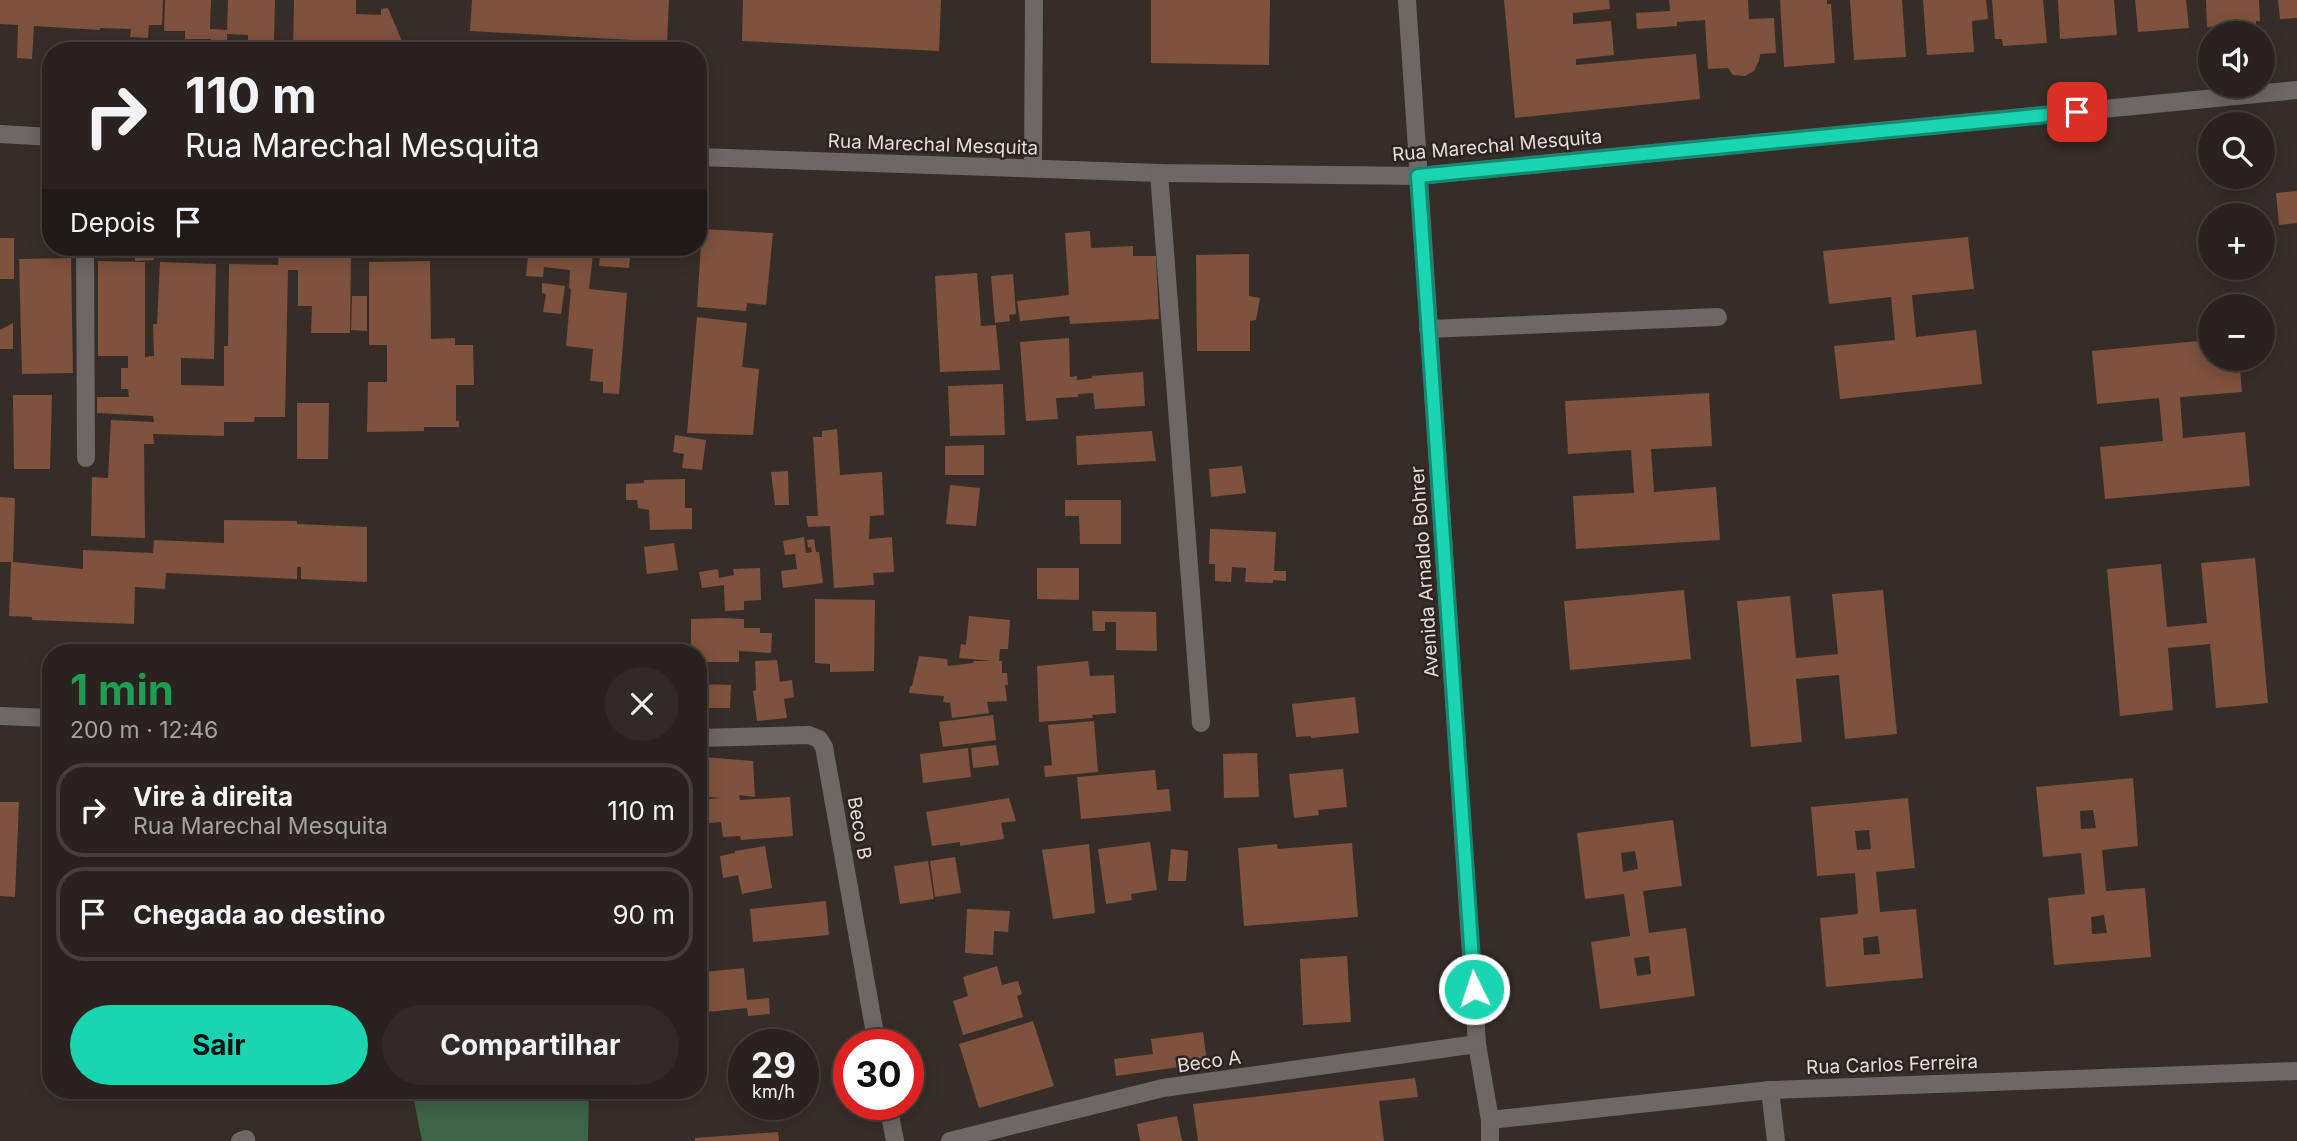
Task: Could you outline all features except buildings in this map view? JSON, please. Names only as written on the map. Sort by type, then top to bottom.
[{"type":"street","points":[[1033,168],[1034,0]]},
{"type":"street","name":"Avenida Arnaldo Bohrer","points":[[1407,0],[1477,1044],[1490,1120],[1490,1141]]},
{"type":"street","name":"Rua Marechal Mesquita","points":[[707,157],[1158,173],[1418,176],[2297,90]]},
{"type":"street","points":[[0,134],[42,136]]},
{"type":"street","points":[[1158,173],[1200,723]]},
{"type":"street","points":[[85,256],[86,458]]},
{"type":"street","points":[[1429,329],[1718,317]]},
{"type":"street","points":[[0,716],[42,718]]},
{"type":"street","name":"Beco B","points":[[707,738],[809,735],[819,738],[824,747],[874,1029]]},
{"type":"street","name":"Beco A","points":[[950,1141],[1163,1088],[1477,1044]]},
{"type":"street","name":"Rua Carlos Ferreira","points":[[1490,1120],[1770,1090],[2297,1071]]},
{"type":"street","points":[[1770,1090],[1776,1141]]},
{"type":"street","points":[[891,1120],[895,1141]]},
{"type":"green space","points":[[414,1099],[589,1099],[588,1141],[422,1141]]},
{"type":"route","points":[[1474,989],[1418,176],[2077,112]]}]
